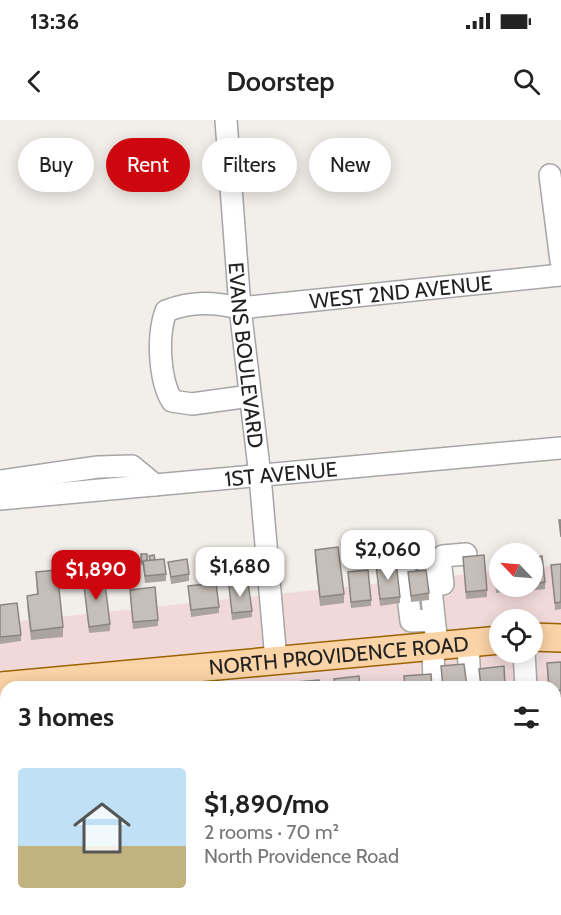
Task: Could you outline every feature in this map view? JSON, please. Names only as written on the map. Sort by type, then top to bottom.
[{"type":"main road","points":[[543,638],[561,638]]},
{"type":"main road","name":"NORTH PROVIDENCE ROAD","points":[[74,681],[276,660],[444,639],[489,640]]},
{"type":"street","name":"EVANS BOULEVARD","points":[[226,120],[240,308],[260,476],[276,660]]},
{"type":"street","points":[[550,175],[561,261]]},
{"type":"street","name":"WEST 2ND AVENUE","points":[[240,308],[561,275]]},
{"type":"street","points":[[240,308],[217,303],[182,305],[166,311],[160,326],[161,356],[166,391],[172,401],[192,404],[250,396]]},
{"type":"street","name":"1ST AVENUE","points":[[0,499],[561,448]]},
{"type":"street","points":[[0,481],[98,467],[132,465],[155,485]]},
{"type":"street","points":[[435,681],[444,639],[440,560],[443,556],[466,554]]},
{"type":"street","points":[[444,639],[467,681]]},
{"type":"street","points":[[524,663],[525,681]]},
{"type":"shaded area","points":[[561,565],[561,681],[0,681],[0,623],[489,572],[489,597],[543,597],[543,567]]},
{"type":"building","points":[[338,547],[344,594],[320,597],[315,550]]},
{"type":"building","points":[[141,554],[147,554],[147,560],[141,562]]},
{"type":"building","points":[[113,555],[114,564],[108,565],[107,556]]},
{"type":"building","points":[[154,555],[155,560],[150,560],[149,556]]},
{"type":"building","points":[[484,555],[487,590],[466,592],[463,557]]},
{"type":"building","points":[[164,559],[166,574],[145,576],[143,561]]},
{"type":"building","points":[[187,559],[189,574],[171,577],[168,562]]},
{"type":"building","points":[[396,562],[400,597],[380,599],[376,565]]},
{"type":"building","points":[[561,564],[561,602],[555,603],[551,565]]},
{"type":"building","points":[[57,570],[63,627],[31,631],[27,596],[38,594],[36,572]]},
{"type":"building","points":[[368,570],[371,600],[351,602],[348,572]]},
{"type":"building","points":[[426,570],[429,593],[411,596],[408,572]]},
{"type":"building","points":[[104,576],[110,624],[89,627],[83,578]]},
{"type":"building","points":[[216,583],[219,607],[191,610],[188,586]]},
{"type":"building","points":[[248,583],[252,611],[232,613],[229,586]]},
{"type":"building","points":[[155,587],[158,620],[133,622],[130,590]]},
{"type":"building","points":[[17,603],[21,635],[0,637],[0,605]]},
{"type":"building","points":[[561,662],[561,681],[548,681],[547,663]]},
{"type":"building","points":[[464,664],[466,681],[442,681],[441,666]]},
{"type":"building","points":[[504,666],[505,681],[480,681],[479,669]]},
{"type":"building","points":[[431,674],[432,681],[404,681],[404,676]]},
{"type":"building","points":[[359,676],[359,681],[334,681],[334,679]]}]
